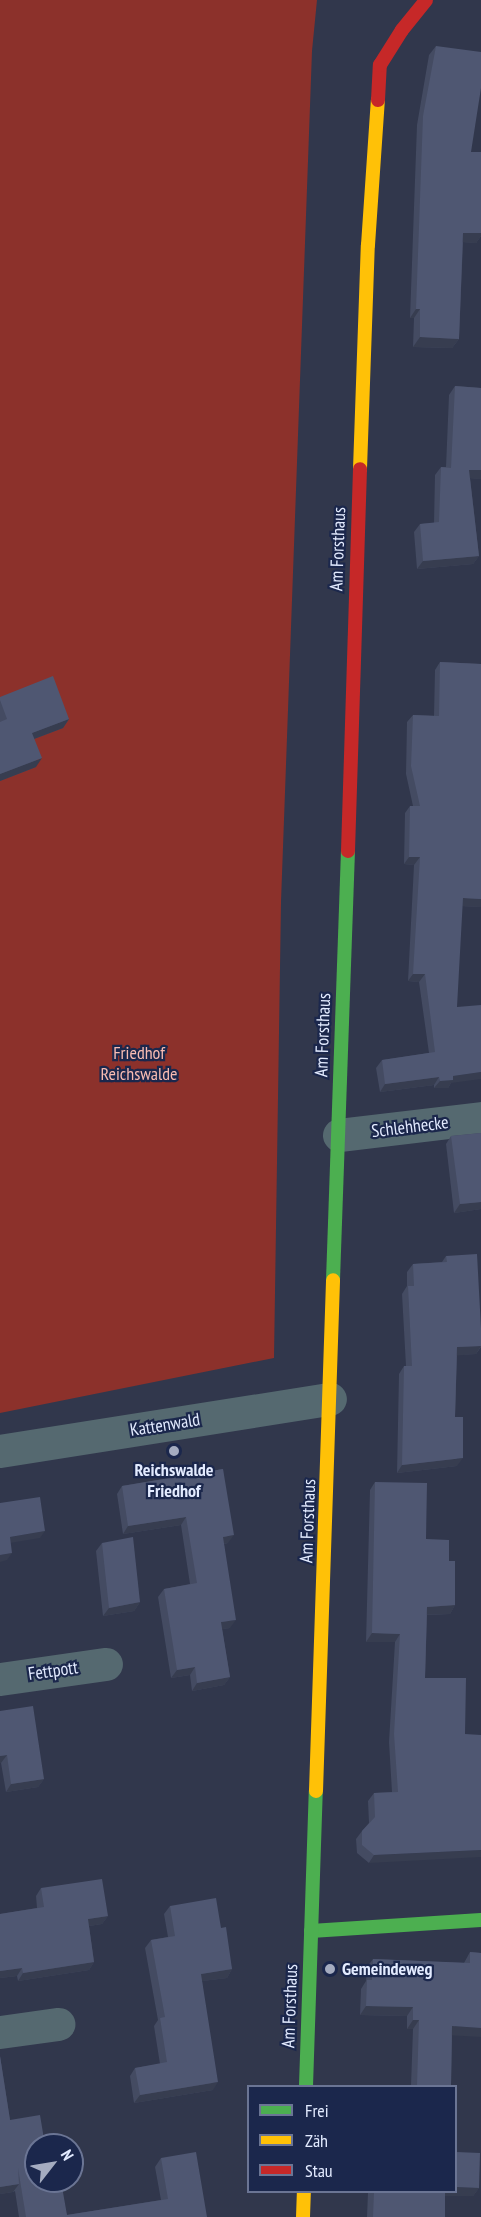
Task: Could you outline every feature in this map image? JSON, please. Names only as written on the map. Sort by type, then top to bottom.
[{"type":"street","name":"Am Forsthaus","points":[[306,2085],[368,245],[380,65],[402,30],[426,0]]},
{"type":"street","name":"Schlehhecke","points":[[339,1136],[481,1118]]},
{"type":"street","name":"Kattenwald","points":[[0,1451],[330,1399]]},
{"type":"street","name":"Fettpott","points":[[0,1679],[106,1664]]},
{"type":"street","points":[[311,1931],[481,1920]]},
{"type":"street","points":[[0,2032],[58,2024]]},
{"type":"street","points":[[303,2217],[304,2193]]},
{"type":"green space","name":"Friedhof Reichswalde","points":[[0,0],[317,0],[312,51],[281,902],[274,1358],[0,1413]]},
{"type":"building","points":[[436,46],[481,52],[481,88],[471,152],[481,152],[481,233],[463,233],[459,339],[420,337],[420,309],[416,309],[423,116]]},
{"type":"building","points":[[455,386],[481,388],[481,470],[469,470],[479,556],[423,561],[420,524],[439,522],[441,467],[451,468]]},
{"type":"building","points":[[440,662],[481,664],[481,899],[463,898],[457,1007],[481,1005],[481,1072],[453,1076],[453,1080],[440,1081],[439,1077],[385,1084],[382,1060],[435,1052],[425,974],[413,974],[420,857],[409,857],[410,806],[420,806],[411,766],[413,715],[439,716]]},
{"type":"building","points":[[53,676],[69,719],[32,733],[42,758],[0,774],[0,722],[7,719],[0,697]]},
{"type":"building","points":[[481,1133],[481,1202],[460,1204],[451,1136]]},
{"type":"building","points":[[477,1254],[481,1346],[457,1347],[455,1417],[463,1417],[463,1458],[402,1465],[404,1366],[412,1366],[408,1286],[414,1286],[413,1264],[447,1262],[446,1256]]},
{"type":"building","points":[[223,1469],[234,1535],[223,1537],[236,1620],[221,1622],[230,1677],[197,1683],[195,1667],[177,1670],[164,1589],[197,1583],[186,1517],[128,1526],[122,1486]]},
{"type":"building","points":[[375,1482],[427,1483],[426,1539],[449,1540],[449,1561],[455,1561],[455,1605],[427,1607],[425,1678],[466,1678],[465,1734],[481,1735],[481,1850],[374,1855],[362,1845],[362,1831],[375,1817],[374,1793],[398,1792],[394,1734],[400,1634],[372,1633]]},
{"type":"building","points":[[40,1497],[45,1531],[10,1537],[12,1553],[0,1555],[0,1503]]},
{"type":"building","points":[[133,1537],[140,1602],[109,1608],[102,1543]]},
{"type":"building","points":[[33,1706],[44,1779],[11,1784],[7,1755],[0,1756],[0,1711]]},
{"type":"building","points":[[102,1879],[108,1916],[88,1919],[94,1962],[23,1973],[22,1968],[0,1971],[0,1914],[44,1907],[41,1888]]},
{"type":"building","points":[[216,1898],[221,1928],[226,1927],[232,1969],[201,1974],[218,2082],[140,2095],[135,2068],[167,2062],[160,2018],[165,2017],[151,1940],[175,1936],[170,1906]]},
{"type":"building","points":[[470,1952],[481,1953],[481,2028],[452,2026],[451,2085],[417,2085],[419,2020],[413,2020],[413,2007],[366,2006],[367,1980],[372,1980],[373,1959],[470,1963]]},
{"type":"building","points":[[0,2056],[10,2120],[40,2115],[43,2133],[24,2133],[24,2193],[63,2193],[67,2215],[168,2199],[161,2158],[196,2152],[207,2217],[26,2217],[18,2168],[19,2184],[0,2187]]},
{"type":"building","points":[[457,2152],[480,2153],[479,2188],[457,2187]]},
{"type":"building","points":[[374,2193],[445,2193],[445,2217],[373,2217]]},
{"type":"traffic: fast","points":[[333,1280],[348,851]]},
{"type":"traffic: fast","points":[[306,2085],[316,1791]]},
{"type":"traffic: fast","points":[[311,1931],[481,1920]]},
{"type":"traffic: slow","points":[[360,469],[368,245],[378,100]]},
{"type":"traffic: slow","points":[[316,1791],[333,1280]]},
{"type":"traffic: slow","points":[[303,2217],[304,2193]]},
{"type":"traffic: jam","points":[[378,100],[380,65],[402,30],[426,0]]},
{"type":"traffic: jam","points":[[348,851],[360,469]]},
{"type":"place","name":"Reichswalde Friedhof","points":[[174,1451]]},
{"type":"place","name":"Gemeindeweg","points":[[330,1969]]}]
